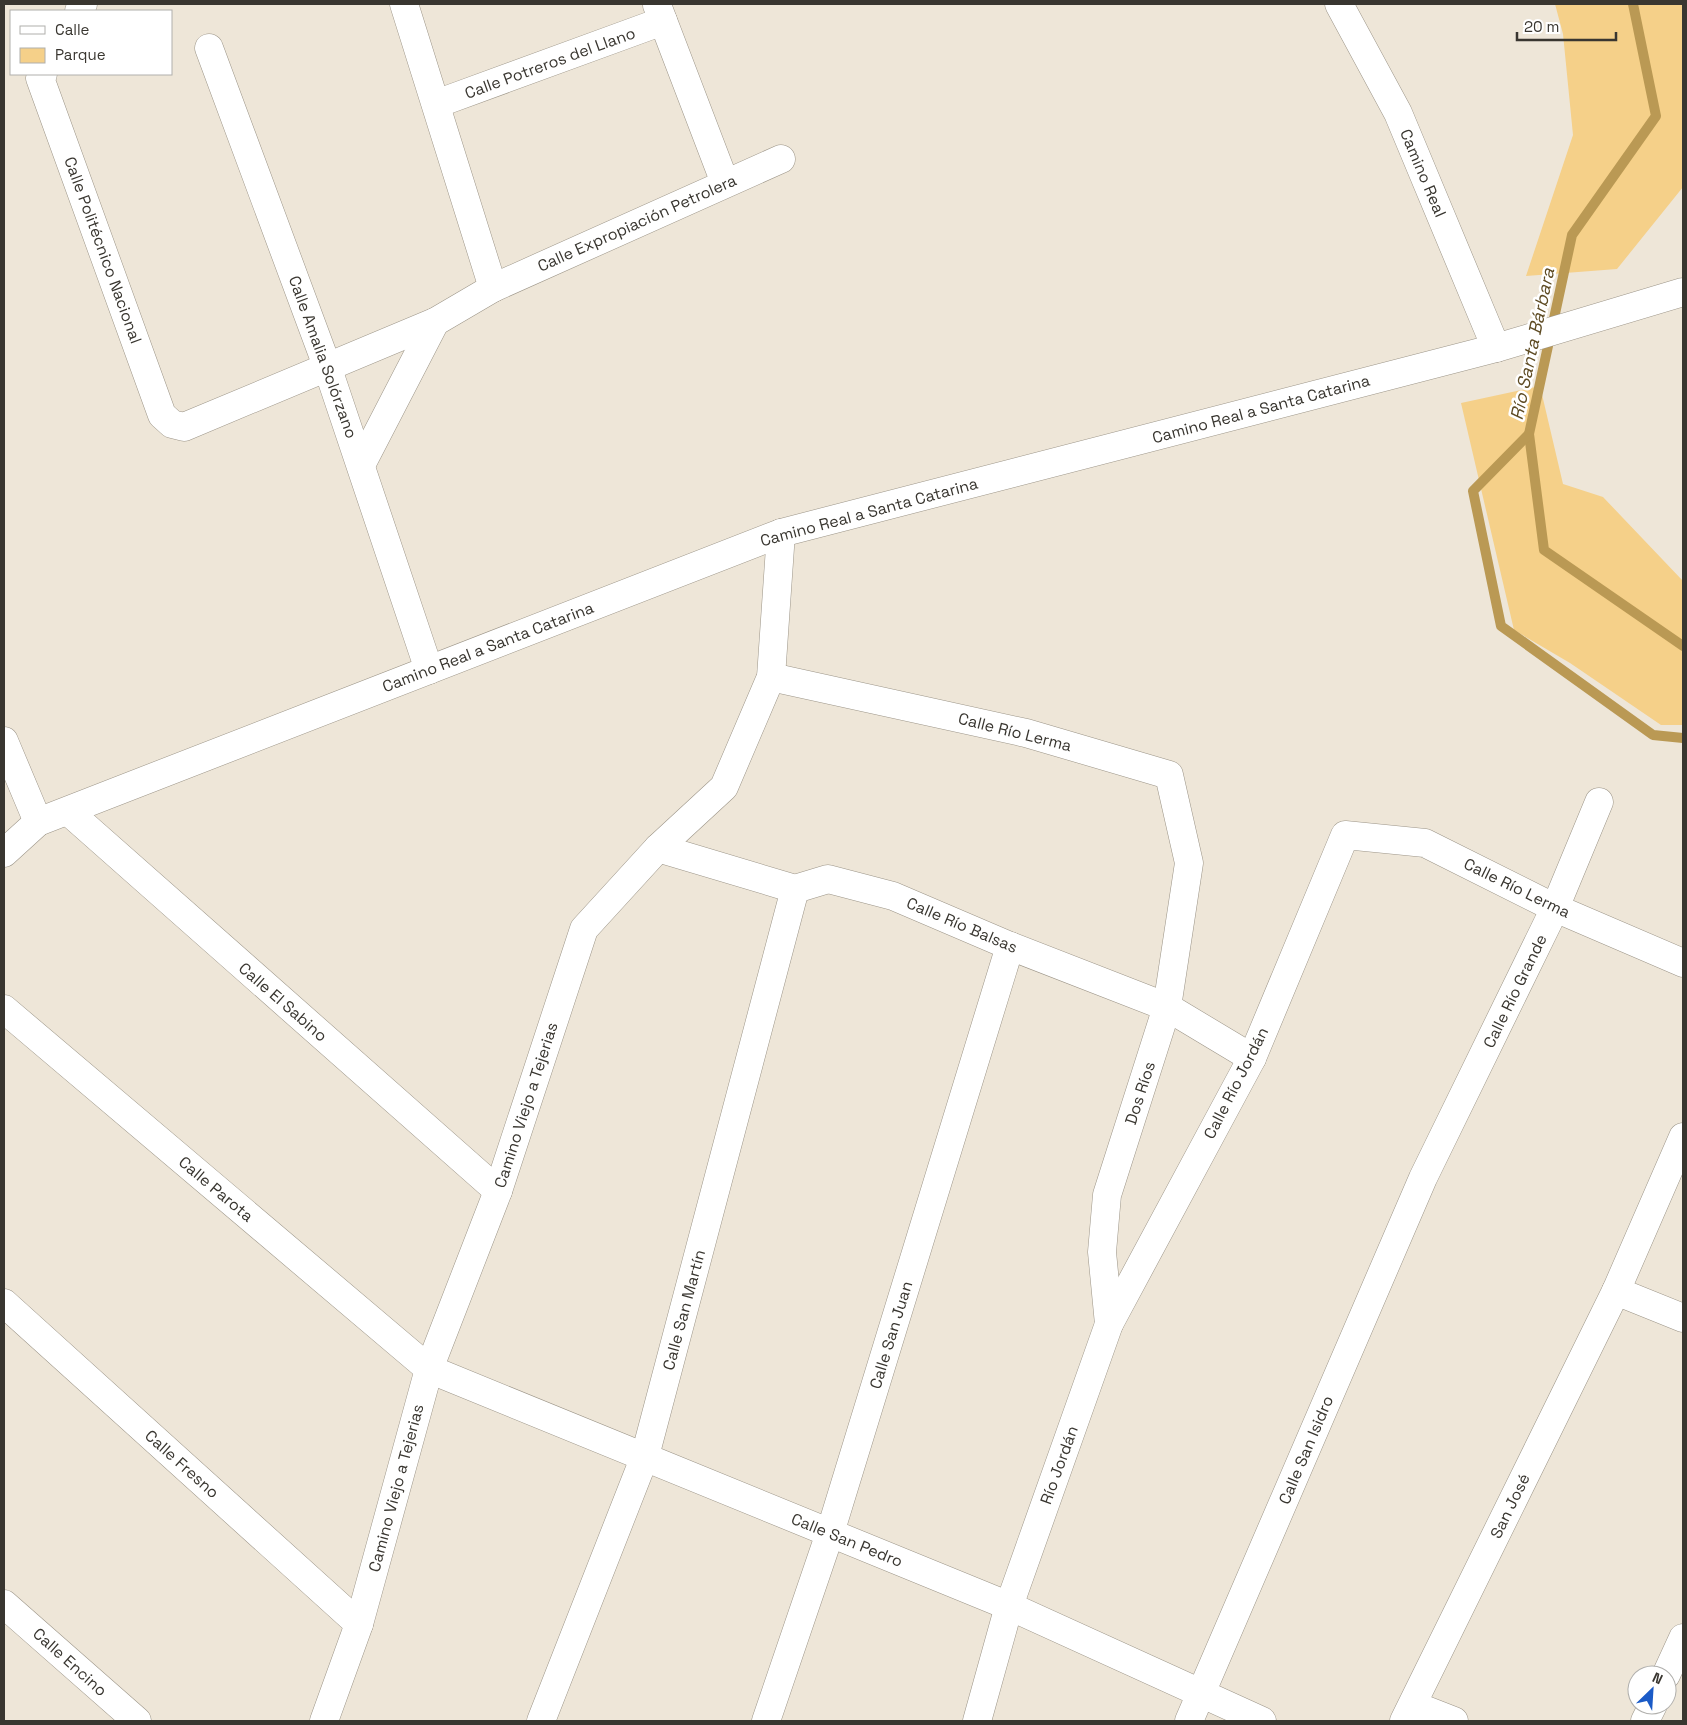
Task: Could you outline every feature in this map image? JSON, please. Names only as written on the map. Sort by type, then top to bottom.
[{"type":"street","points":[[404,4],[493,288]]},
{"type":"street","name":"Camino Real","points":[[1338,4],[1398,113],[1496,348]]},
{"type":"street","points":[[660,12],[725,184]]},
{"type":"street","name":"Calle Potreros del Llano","points":[[436,104],[660,12]]},
{"type":"street","name":"Calle Amalia Solórzano","points":[[209,48],[327,366],[429,670]]},
{"type":"street","name":"Calle Politécnico Nacional","points":[[42,75],[40,78],[162,415],[172,424]]},
{"type":"street","name":"Calle Expropiación Petrolera","points":[[172,424],[184,427],[435,322],[493,288],[781,159]]},
{"type":"street","name":"Camino Real a Santa Catarina","points":[[4,853],[38,822],[69,812],[781,533],[1496,348],[1683,292]]},
{"type":"street","points":[[361,465],[435,322]]},
{"type":"street","name":"Camino Viejo a Tejerias","points":[[324,1721],[359,1624],[429,1369],[498,1192],[584,928],[658,848],[724,787],[770,677],[781,533]]},
{"type":"street","name":"Calle Río Lerma","points":[[770,677],[1026,733],[1169,775],[1189,863]]},
{"type":"street","points":[[4,741],[38,822]]},
{"type":"street","name":"Calle Río Grande","points":[[1423,1178],[1556,908],[1599,802]]},
{"type":"street","name":"Calle El Sabino","points":[[69,812],[498,1192]]},
{"type":"street","name":"Calle Río Lerma","points":[[1345,835],[1425,843],[1556,908],[1683,963]]},
{"type":"street","name":"Calle Río Jordán","points":[[1109,1324],[1252,1058],[1345,835]]},
{"type":"street","points":[[658,848],[795,889]]},
{"type":"street","name":"Dos Ríos","points":[[1109,1324],[1102,1252],[1107,1195],[1167,1007],[1189,863]]},
{"type":"street","name":"Calle Río Balsas","points":[[795,889],[828,879],[894,896],[1010,946],[1167,1007],[1252,1058]]},
{"type":"street","name":"Calle San Martín","points":[[541,1721],[645,1456],[795,889]]},
{"type":"street","name":"Calle San Juan","points":[[766,1721],[830,1533],[1010,946]]},
{"type":"street","name":"Calle Parota","points":[[4,1009],[429,1369]]},
{"type":"street","name":"San José","points":[[1409,1713],[1616,1291],[1683,1137]]},
{"type":"street","name":"Calle San Isidro","points":[[1189,1721],[1423,1178]]},
{"type":"street","points":[[1616,1291],[1683,1318]]},
{"type":"street","name":"Calle Fresno","points":[[4,1303],[359,1624]]},
{"type":"street","name":"Río Jordán","points":[[977,1721],[1009,1606],[1109,1324]]},
{"type":"street","name":"Calle San Pedro","points":[[429,1369],[1009,1606],[1262,1721]]},
{"type":"street","name":"Calle Encino","points":[[4,1604],[137,1721]]},
{"type":"street","points":[[1671,1665],[1683,1638]]},
{"type":"street","points":[[1409,1713],[1454,1721]]},
{"type":"green space","points":[[1555,4],[1683,4],[1683,187],[1617,269],[1526,276],[1573,135],[1563,34]]},
{"type":"green space","points":[[1540,386],[1563,484],[1603,497],[1683,581],[1683,725],[1661,725],[1570,663],[1514,630],[1461,403]]},
{"type":"waterway","name":"Río Santa Bárbara","points":[[1633,4],[1656,116],[1572,235],[1529,434],[1544,550],[1683,646]]},
{"type":"waterway","points":[[1529,434],[1473,491],[1501,626],[1653,735],[1683,738]]}]
